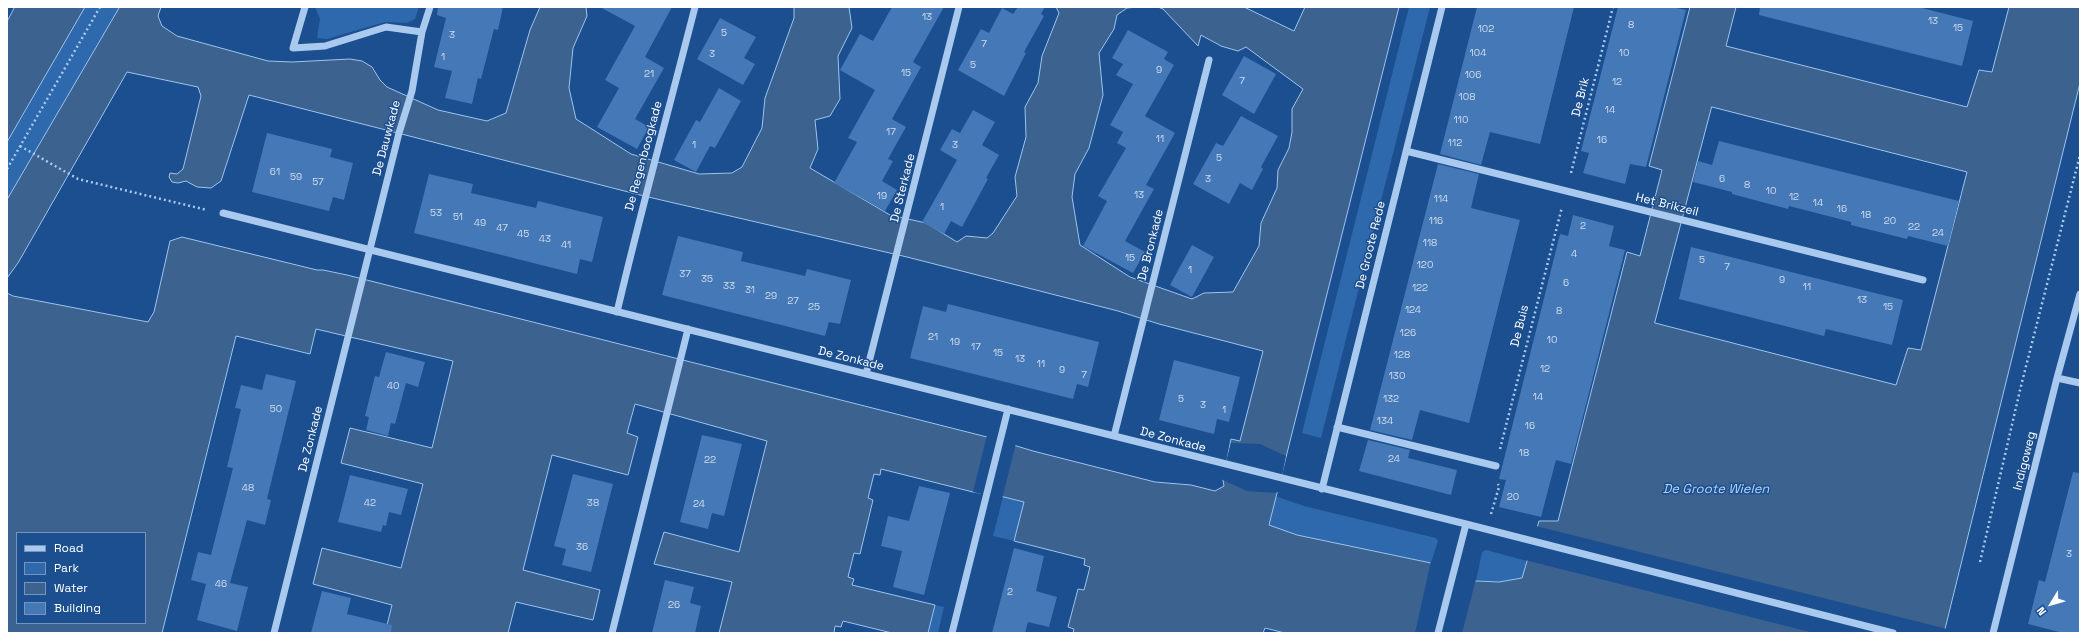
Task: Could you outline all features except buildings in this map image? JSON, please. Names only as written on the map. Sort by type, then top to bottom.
[{"type":"street","points":[[305,7],[293,48],[325,46],[386,27],[422,32]]},
{"type":"street","name":"De Dauwkade","points":[[370,250],[399,133],[412,91],[422,32],[430,7]]},
{"type":"street","name":"De Regenboogkade","points":[[617,312],[644,196],[658,152],[695,7]]},
{"type":"street","name":"De Sterkade","points":[[866,374],[895,260],[909,213],[959,7]]},
{"type":"street","name":"De Groote Rede","points":[[1322,489],[1442,7]]},
{"type":"street","name":"De Bronkade","points":[[1114,436],[1210,60]]},
{"type":"street","name":"Het Brikzeil","points":[[1406,151],[1923,280]]},
{"type":"street","name":"De Zonkade","points":[[223,213],[1114,436],[1224,465],[1487,529],[1527,541],[1893,633]]},
{"type":"street","name":"De Zonkade","points":[[274,633],[370,250]]},
{"type":"street","name":"Indigoweg","points":[[1993,633],[2057,378],[2080,294]]},
{"type":"street","points":[[612,633],[688,330]]},
{"type":"street","points":[[2057,378],[2080,383]]},
{"type":"street","points":[[952,633],[1008,410]]},
{"type":"street","points":[[1337,427],[1496,466]]},
{"type":"street","points":[[1438,633],[1466,524]]},
{"type":"path","points":[[7,169],[100,7]]},
{"type":"path","name":"De Brik","points":[[1566,191],[1613,7]]},
{"type":"path","points":[[20,146],[78,179],[223,213]]},
{"type":"path","points":[[1980,562],[2021,386],[2080,155]]},
{"type":"path","name":"De Buis","points":[[1487,529],[1499,487],[1494,476],[1496,466],[1566,191]]},
{"type":"green space","points":[[85,7],[120,7],[7,200],[7,142]]},
{"type":"green space","points":[[315,7],[419,7],[415,19],[407,23],[385,22],[327,39],[317,38],[320,19]]},
{"type":"green space","points":[[1409,7],[1430,7],[1321,438],[1302,433]]},
{"type":"green space","points":[[1275,496],[1304,506],[1436,538],[1438,541],[1431,563],[1297,535],[1268,525]]},
{"type":"green space","points":[[1003,497],[1024,502],[1014,541],[993,536]]},
{"type":"green space","points":[[1486,550],[1527,561],[1523,578],[1499,582],[1476,581],[1482,552]]},
{"type":"green space","points":[[935,605],[944,607],[938,633],[928,633]]},
{"type":"water","points":[[15,7],[85,7],[7,142],[7,22]]},
{"type":"water","name":"De Groote Wielen","points":[[120,7],[161,7],[158,16],[162,26],[177,36],[268,61],[292,62],[350,59],[362,61],[372,67],[380,80],[387,87],[438,110],[487,121],[506,113],[530,30],[540,7],[586,7],[587,16],[573,48],[569,88],[576,119],[631,154],[699,174],[732,173],[742,167],[762,128],[765,98],[794,18],[794,7],[849,7],[852,28],[838,56],[840,99],[830,116],[815,120],[818,149],[810,168],[890,215],[926,223],[957,242],[966,236],[987,238],[993,233],[1017,196],[1015,177],[1026,137],[1025,107],[1038,83],[1042,56],[1059,13],[1056,7],[1139,7],[1127,8],[1117,15],[1114,29],[1099,53],[1103,95],[1089,148],[1075,174],[1072,197],[1080,245],[1130,277],[1192,299],[1204,293],[1233,292],[1259,246],[1261,223],[1277,188],[1278,170],[1289,148],[1292,132],[1292,109],[1303,89],[1246,47],[1238,51],[1221,46],[1201,35],[1198,46],[1163,9],[1158,7],[1244,7],[1294,31],[1305,7],[1399,7],[1269,525],[1297,535],[1431,563],[1476,581],[1499,582],[1522,578],[1539,521],[1558,521],[1627,252],[1640,256],[1662,170],[1649,166],[1690,7],[1736,7],[1726,46],[1967,107],[1979,70],[1992,72],[2009,7],[2080,7],[2080,83],[1944,633],[1285,633],[1265,628],[1263,633],[1073,633],[1074,629],[1068,627],[1078,589],[1084,590],[1090,567],[1084,565],[1085,559],[1014,541],[1024,502],[973,492],[881,469],[880,475],[874,474],[868,498],[873,500],[860,554],[854,553],[848,577],[854,579],[852,585],[935,605],[928,633],[892,633],[843,621],[841,627],[835,626],[834,633],[719,633],[732,582],[654,564],[664,532],[739,552],[767,441],[635,404],[627,433],[638,437],[628,475],[552,455],[523,570],[600,590],[593,620],[516,602],[508,633],[385,633],[392,605],[313,584],[322,548],[401,568],[423,484],[341,463],[350,428],[432,448],[453,361],[316,329],[310,354],[236,336],[162,633],[7,633],[7,293],[13,296],[148,322],[154,312],[170,241],[182,237],[317,270],[347,275],[987,437],[1033,451],[1155,482],[1191,485],[1215,491],[1224,486],[1223,480],[1231,439],[1240,441],[1263,351],[1159,324],[1118,311],[907,257],[644,196],[249,95],[221,181],[211,188],[197,187],[186,181],[178,183],[172,182],[169,177],[170,173],[177,174],[183,169],[201,96],[198,87],[127,72],[18,263],[7,278],[7,200]],"holes":[[[1712,107],[1967,172],[1921,350],[1908,348],[1896,385],[1655,323]]]},
{"type":"pier","points":[[987,435],[1016,443],[1002,499],[973,492]]},
{"type":"pier","points":[[1231,443],[1260,444],[1286,456],[1279,491],[1276,493],[1247,491],[1221,479]]},
{"type":"pier","points":[[1536,526],[1947,629],[1946,633],[1814,633],[1525,560]]},
{"type":"pier","points":[[1431,561],[1476,579],[1462,633],[1415,633]]}]
